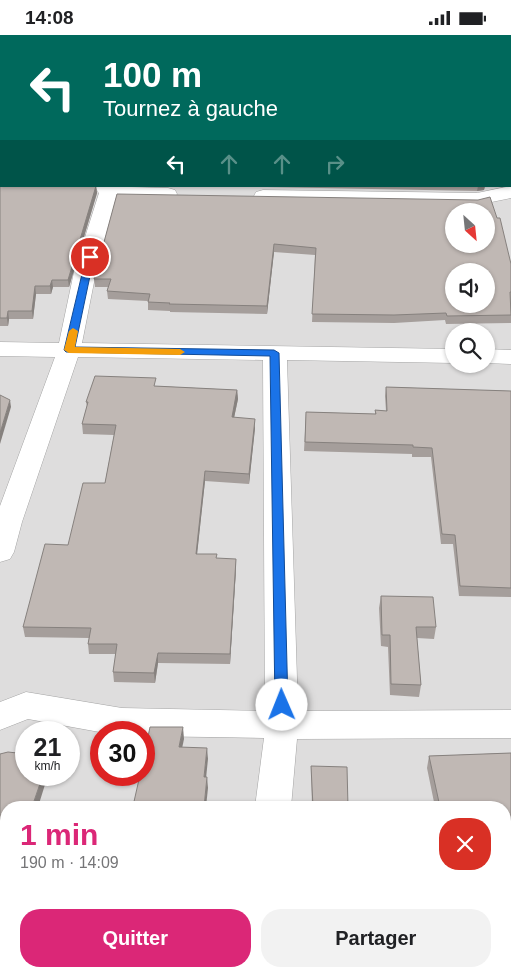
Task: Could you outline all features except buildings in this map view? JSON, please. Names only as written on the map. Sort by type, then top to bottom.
[{"type":"street","points":[[0,552],[8,522],[69,350],[106,190],[183,195]]},
{"type":"street","points":[[249,196],[360,192],[477,199],[511,192]]},
{"type":"street","points":[[0,349],[445,356]]},
{"type":"street","points":[[274,353],[282,725],[274,801]]},
{"type":"street","points":[[495,357],[511,357]]},
{"type":"street","points":[[0,717],[26,705],[122,722],[282,725],[511,724]]},
{"type":"shaded area","points":[[0,187],[511,187],[511,801],[0,801]]},
{"type":"slow traffic","points":[[73,331],[69,350],[180,352]]},
{"type":"route","points":[[90,257],[69,350],[274,353],[282,705]]}]
